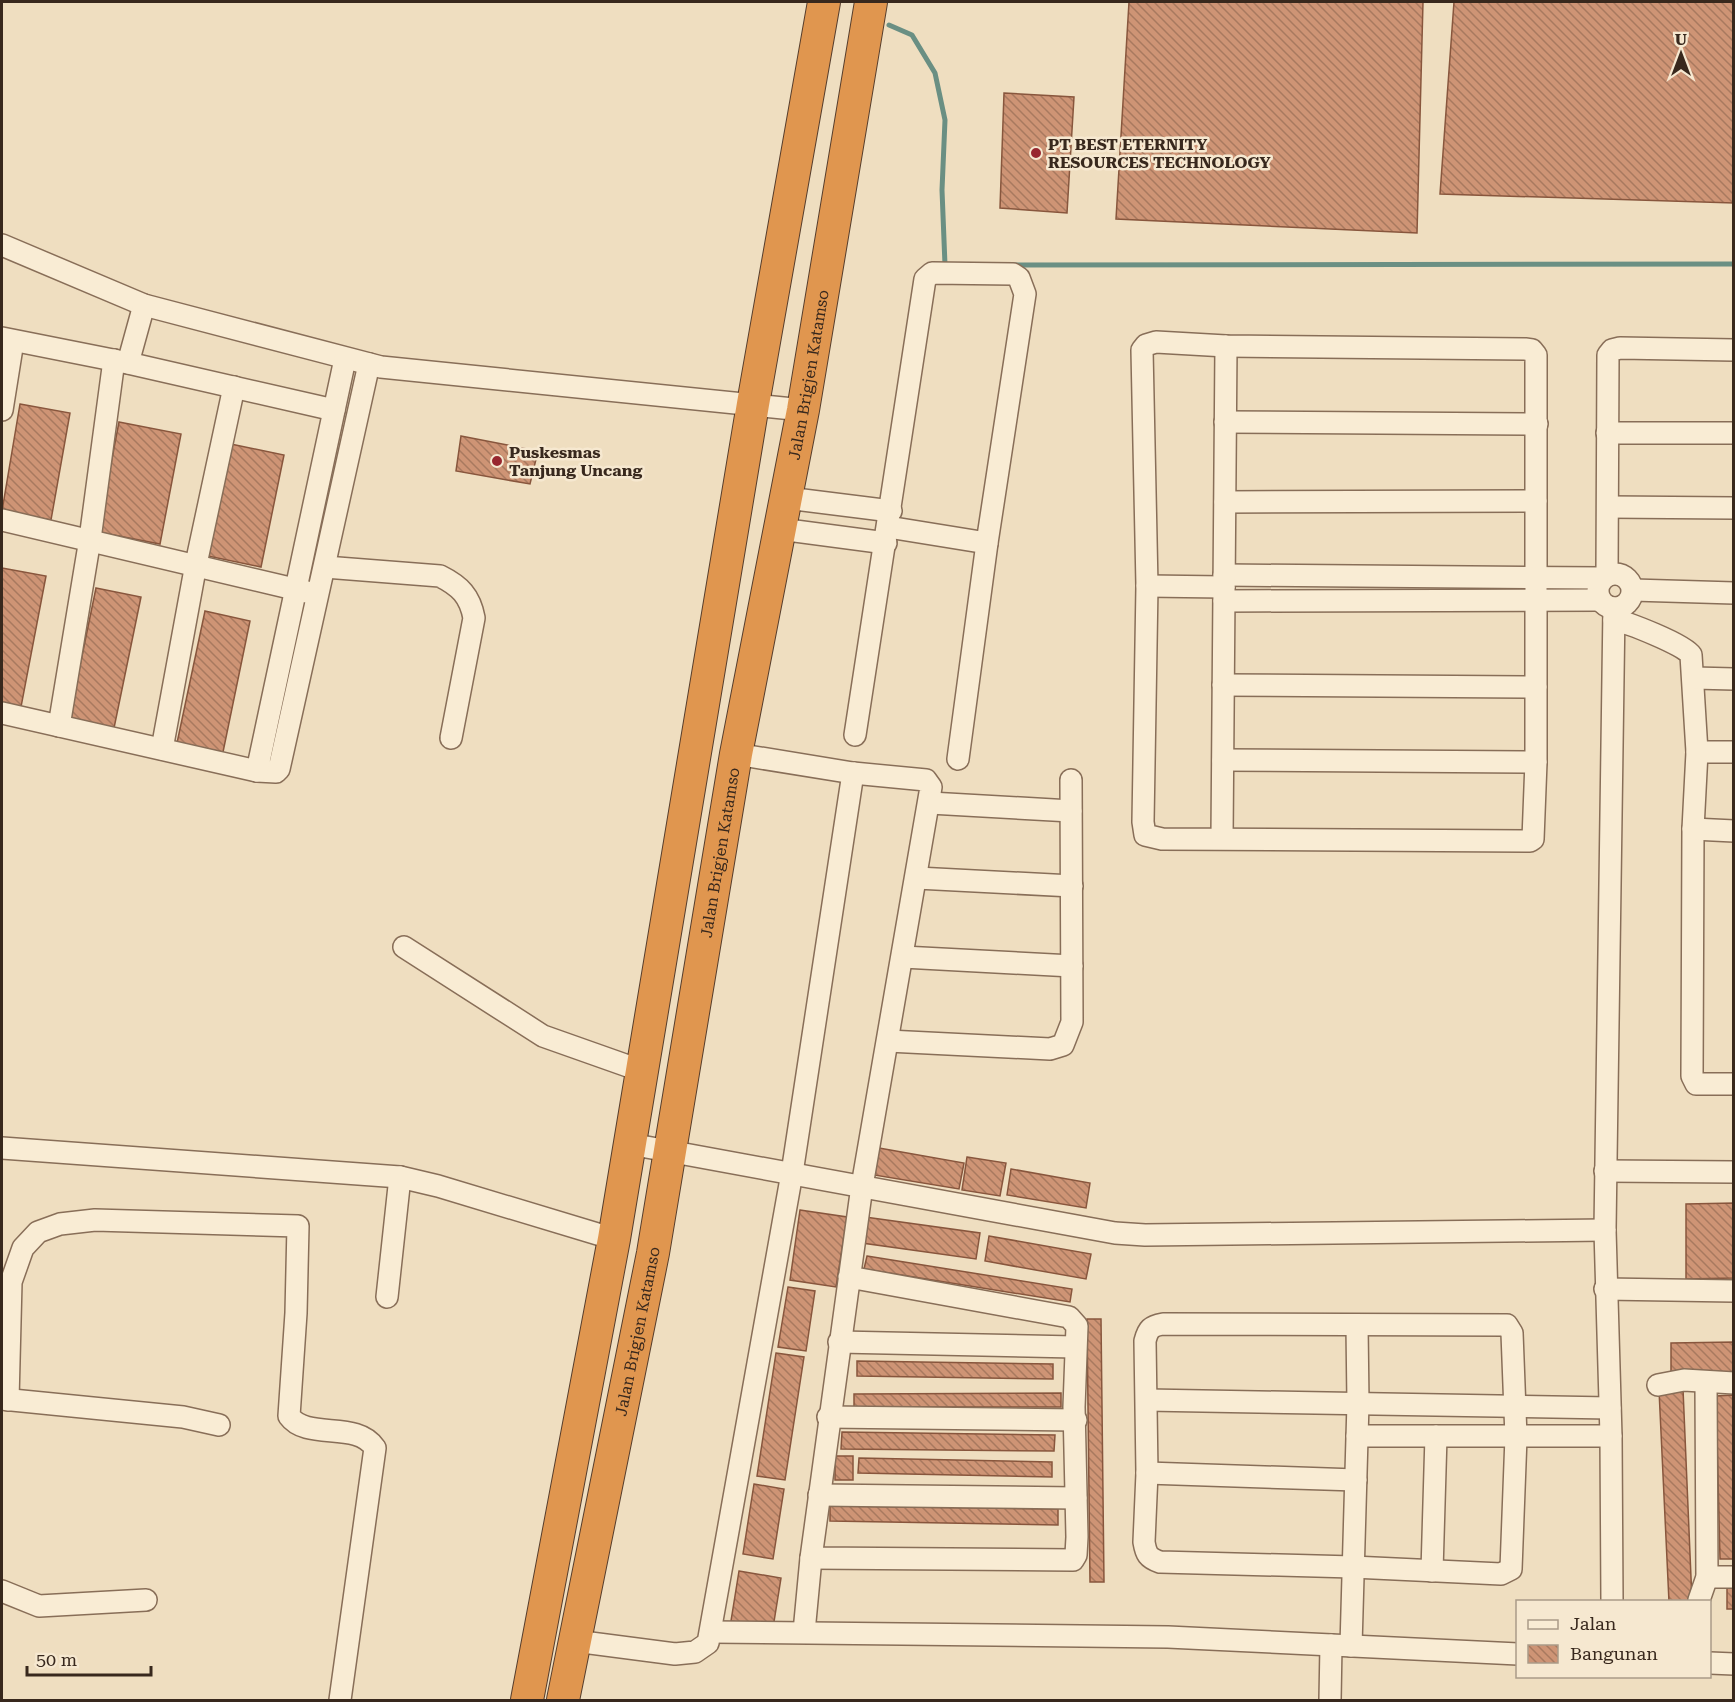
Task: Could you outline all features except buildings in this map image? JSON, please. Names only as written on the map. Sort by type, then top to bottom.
[{"type":"highway","points":[[527,1701],[614,1239],[753,404],[824,2]]},
{"type":"highway","name":"Jalan Brigjen Katamso","points":[[563,1701],[671,1151],[736,754],[803,410],[871,2]]},
{"type":"highway","points":[[554,1562],[590,1568]]},
{"type":"street","points":[[2,245],[144,305],[369,364],[803,410]]},
{"type":"street","points":[[855,735],[925,279],[932,273],[1013,274],[1020,278],[1025,294],[987,543],[958,759]]},
{"type":"street","points":[[59,726],[121,361],[144,305]]},
{"type":"street","points":[[2,411],[7,340],[121,361],[334,410]]},
{"type":"street","points":[[1156,342],[1226,346],[1532,350],[1536,356],[1537,424],[1536,762],[1533,839],[1530,841],[1148,838],[1144,831],[1147,586],[1142,350],[1146,345],[1156,342]]},
{"type":"street","points":[[1222,838],[1226,346]]},
{"type":"street","points":[[1734,350],[1612,350],[1606,362],[1608,507],[1605,577],[1598,589],[1609,609],[1628,622],[1687,649],[1691,655],[1697,752],[1693,829],[1692,1076],[1696,1084],[1734,1084]]},
{"type":"street","points":[[257,771],[345,359]]},
{"type":"street","points":[[2,713],[257,771],[276,772],[279,769],[319,595],[369,364]]},
{"type":"street","points":[[162,749],[196,564],[234,387]]},
{"type":"street","points":[[1225,422],[1537,424]]},
{"type":"street","points":[[1607,433],[1734,433]]},
{"type":"street","points":[[786,498],[888,527],[987,543]]},
{"type":"street","points":[[1225,502],[1536,501]]},
{"type":"street","points":[[1608,507],[1734,508]]},
{"type":"street","points":[[2,520],[196,564],[319,595]]},
{"type":"street","points":[[780,529],[888,527]]},
{"type":"street","points":[[325,567],[440,576],[455,583],[472,603],[474,618],[451,738]]},
{"type":"street","points":[[1224,588],[1624,576],[1633,590]]},
{"type":"street","points":[[1147,586],[1536,600],[1609,609],[1629,601],[1633,590]]},
{"type":"street","points":[[1633,590],[1734,593]]},
{"type":"street","points":[[1609,609],[1605,1289],[1611,1436],[1612,1600]]},
{"type":"street","points":[[1694,678],[1734,679]]},
{"type":"street","points":[[1223,685],[1536,687]]},
{"type":"street","points":[[1697,752],[1734,752]]},
{"type":"street","points":[[736,754],[853,773],[926,780],[931,787],[862,1186],[828,1417],[804,1632]]},
{"type":"street","points":[[1223,760],[1536,762]]},
{"type":"street","points":[[575,1641],[675,1654],[695,1652],[708,1643],[792,1173],[853,773]]},
{"type":"street","points":[[888,1041],[1050,1049],[1063,1045],[1072,1022],[1071,780]]},
{"type":"street","points":[[930,803],[1071,811]]},
{"type":"street","points":[[1693,829],[1734,831]]},
{"type":"street","points":[[917,878],[1072,886]]},
{"type":"street","points":[[404,947],[543,1036],[642,1071]]},
{"type":"street","points":[[903,957],[1072,966]]},
{"type":"street","points":[[630,1144],[1115,1233],[1145,1235],[1605,1230]]},
{"type":"street","points":[[2,1148],[399,1177],[438,1186],[614,1239]]},
{"type":"street","points":[[1605,1171],[1734,1172]]},
{"type":"street","points":[[387,1297],[399,1177]]},
{"type":"street","points":[[219,1425],[183,1417],[5,1399],[11,1282],[23,1248],[38,1232],[60,1224],[95,1220],[298,1226],[296,1313],[287,1401],[289,1416],[301,1425],[365,1438],[375,1448],[340,1701]]},
{"type":"street","points":[[811,1558],[1068,1562],[1076,1556],[1075,1347],[1077,1326],[1069,1317],[849,1277]]},
{"type":"street","points":[[1605,1289],[1734,1291]]},
{"type":"street","points":[[1153,1325],[1356,1326],[1507,1325],[1512,1333],[1516,1437],[1511,1569],[1501,1574],[1160,1562],[1150,1558],[1145,1552],[1144,1542],[1147,1473],[1145,1341],[1147,1330],[1153,1325]]},
{"type":"street","points":[[1330,1701],[1353,1567],[1358,1403],[1356,1326]]},
{"type":"street","points":[[839,1342],[1075,1347]]},
{"type":"street","points":[[1658,1385],[1684,1380],[1706,1384],[1734,1383]]},
{"type":"street","points":[[1699,1600],[1707,1577],[1706,1384]]},
{"type":"street","points":[[1147,1400],[1610,1408]]},
{"type":"street","points":[[828,1417],[1076,1420]]},
{"type":"street","points":[[1357,1436],[1611,1436]]},
{"type":"street","points":[[1432,1571],[1436,1436]]},
{"type":"street","points":[[1147,1473],[1356,1479]]},
{"type":"street","points":[[819,1496],[1076,1498]]},
{"type":"street","points":[[1707,1577],[1734,1577]]},
{"type":"street","points":[[2,1591],[39,1606],[146,1600]]},
{"type":"street","points":[[711,1632],[1168,1637],[1516,1654]]},
{"type":"street","points":[[1711,1663],[1734,1664]]},
{"type":"waterway","points":[[889,25],[912,35],[935,73],[945,120],[942,190],[945,265],[948,265]]},
{"type":"waterway","points":[[1011,265],[1734,264]]},
{"type":"place","name":"PT BEST ETERNITY RESOURCES TECHNOLOGY","points":[[1036,153]]},
{"type":"place","name":"Puskesmas Tanjung Uncang","points":[[497,461]]}]
